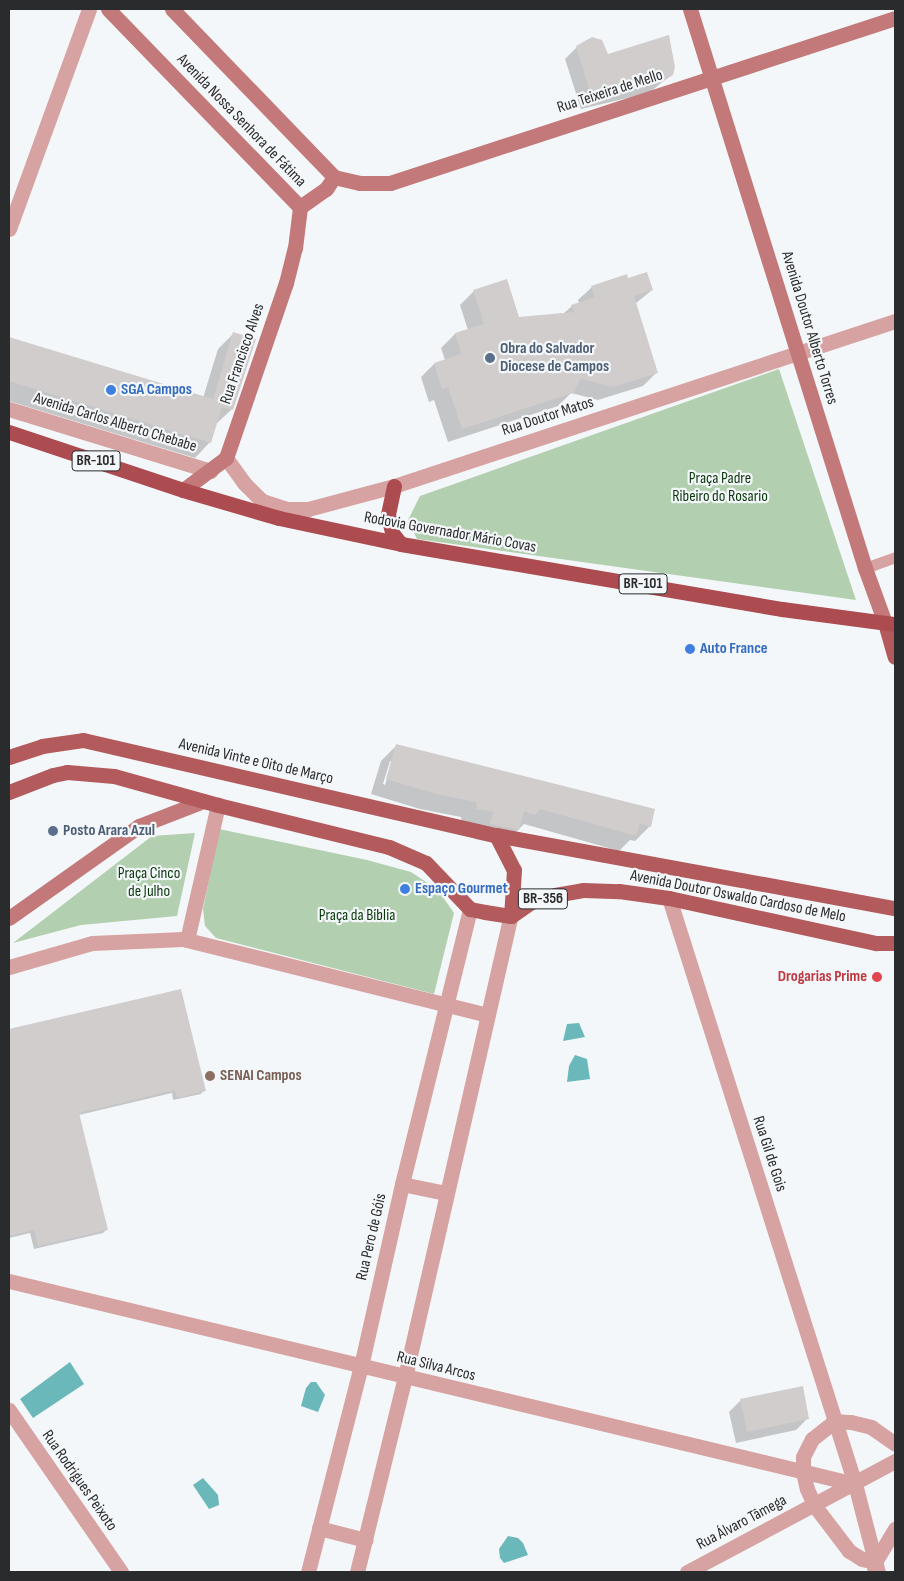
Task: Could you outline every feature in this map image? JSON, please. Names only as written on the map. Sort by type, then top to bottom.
[{"type":"highway","name":"Rodovia Governador Mário Covas","points":[[9,432],[183,490],[279,518],[401,544],[782,608],[890,623]]},
{"type":"highway","points":[[394,486],[388,514],[392,534],[401,544]]},
{"type":"main road","name":"Avenida Nossa Senhora de Fátima","points":[[108,9],[300,206],[326,189],[334,177],[172,9]]},
{"type":"main road","name":"Avenida Doutor Alberto Torres","points":[[690,9],[865,568],[890,623],[895,657]]},
{"type":"main road","name":"Rua Teixeira de Mello","points":[[334,177],[360,183],[390,183],[895,18]]},
{"type":"main road","name":"Rua Francisco Alves","points":[[226,458],[286,283],[295,248],[300,206]]},
{"type":"main road","points":[[183,490],[226,458]]},
{"type":"main road","name":"Avenida Vinte e Oito de Março","points":[[9,757],[42,746],[83,740],[496,835]]},
{"type":"main road","points":[[9,792],[53,776],[83,772],[114,776],[210,803],[388,847],[426,863],[470,909]]},
{"type":"main road","points":[[9,918],[139,826],[210,803]]},
{"type":"main road","points":[[496,835],[509,856],[514,870],[511,916]]},
{"type":"main road","name":"Avenida Doutor Oswaldo Cardoso de Melo","points":[[496,835],[895,908]]},
{"type":"main road","name":"Avenida Doutor Oswaldo Cardoso de Melo","points":[[511,916],[532,902],[582,890],[619,891],[669,898],[876,943],[895,943]]},
{"type":"main road","name":"BR-356","points":[[470,909],[511,916]]},
{"type":"street","points":[[9,229],[89,9]]},
{"type":"street","name":"Rua Doutor Matos","points":[[226,458],[244,483],[262,501],[286,509],[308,509],[394,486],[895,321]]},
{"type":"street","name":"Avenida Carlos Alberto Chebabe","points":[[9,409],[211,471]]},
{"type":"street","points":[[187,940],[210,803]]},
{"type":"street","name":"Rua Gil de Gois","points":[[669,898],[856,1484],[876,1569]]},
{"type":"street","name":"Rua Pero de Góis","points":[[308,1572],[361,1366],[402,1184],[470,909]]},
{"type":"street","points":[[357,1572],[405,1377],[511,916]]},
{"type":"street","points":[[9,967],[92,944],[187,940],[488,1015]]},
{"type":"street","points":[[402,1184],[446,1193]]},
{"type":"street","name":"Rua Silva Arcos","points":[[9,1281],[856,1484]]},
{"type":"street","name":"Rua Rodrigues Peixoto","points":[[9,1410],[121,1572]]},
{"type":"street","points":[[895,1444],[871,1427],[851,1422],[835,1422],[812,1439],[804,1457],[803,1472],[814,1505],[849,1551],[876,1569],[895,1529]]},
{"type":"street","name":"Rua Álvaro Tâmega","points":[[688,1572],[856,1484],[895,1461]]},
{"type":"street","points":[[319,1528],[365,1540]]},
{"type":"lane","points":[[865,568],[895,558]]},
{"type":"green space","name":"Praça Padre Ribeiro do Rosario","points":[[779,369],[856,600],[417,539],[408,520],[420,496]]},
{"type":"green space","name":"Praça da Bíblia","points":[[219,829],[367,860],[411,872],[438,890],[454,913],[434,994],[216,938],[205,926],[203,909]]},
{"type":"green space","name":"Praça Cinco de Julho","points":[[195,833],[177,916],[81,925],[13,943],[152,836]]},
{"type":"water","points":[[579,1023],[585,1037],[563,1041],[567,1024]]},
{"type":"water","points":[[575,1055],[587,1059],[590,1079],[567,1082],[569,1066]]},
{"type":"water","points":[[70,1362],[84,1384],[33,1418],[20,1399]]},
{"type":"water","points":[[311,1382],[316,1382],[325,1395],[318,1412],[301,1406],[306,1388]]},
{"type":"water","points":[[203,1478],[218,1495],[219,1505],[209,1509],[193,1485]]},
{"type":"water","points":[[508,1536],[518,1538],[523,1543],[528,1555],[504,1563],[500,1558],[499,1549]]},
{"type":"building","points":[[669,35],[675,67],[673,75],[662,82],[592,98],[576,46],[592,37],[602,40],[608,54]]},
{"type":"building","points":[[647,272],[653,290],[634,296],[658,373],[613,387],[581,379],[573,393],[462,429],[448,387],[442,389],[434,363],[461,354],[455,333],[484,324],[473,290],[507,279],[519,317],[574,312],[571,305],[595,297],[591,286],[627,274],[628,278]]},
{"type":"building","name":"SGA Campos","points":[[233,332],[256,339],[233,410],[222,407],[211,443],[9,381],[9,337],[213,399]]},
{"type":"building","points":[[396,744],[655,809],[651,827],[640,823],[636,836],[540,809],[535,815],[524,811],[519,830],[490,824],[493,812],[477,809],[476,802],[436,794],[386,779]]},
{"type":"building","points":[[181,989],[206,1091],[177,1098],[175,1090],[79,1113],[108,1230],[38,1246],[34,1230],[9,1236],[9,1029]]},
{"type":"building","points":[[803,1386],[809,1419],[747,1432],[740,1399]]},
{"type":"place","name":"Obra do Salvador Diocese de Campos","points":[[490,358]]},
{"type":"place","name":"SGA Campos","points":[[111,390]]},
{"type":"place","name":"Auto France","points":[[690,649]]},
{"type":"place","name":"Posto Arara Azul","points":[[53,831]]},
{"type":"place","name":"Espaço Gourmet","points":[[405,889]]},
{"type":"place","name":"Drogarias Prime","points":[[877,977]]},
{"type":"place","name":"SENAI Campos","points":[[210,1076]]}]
